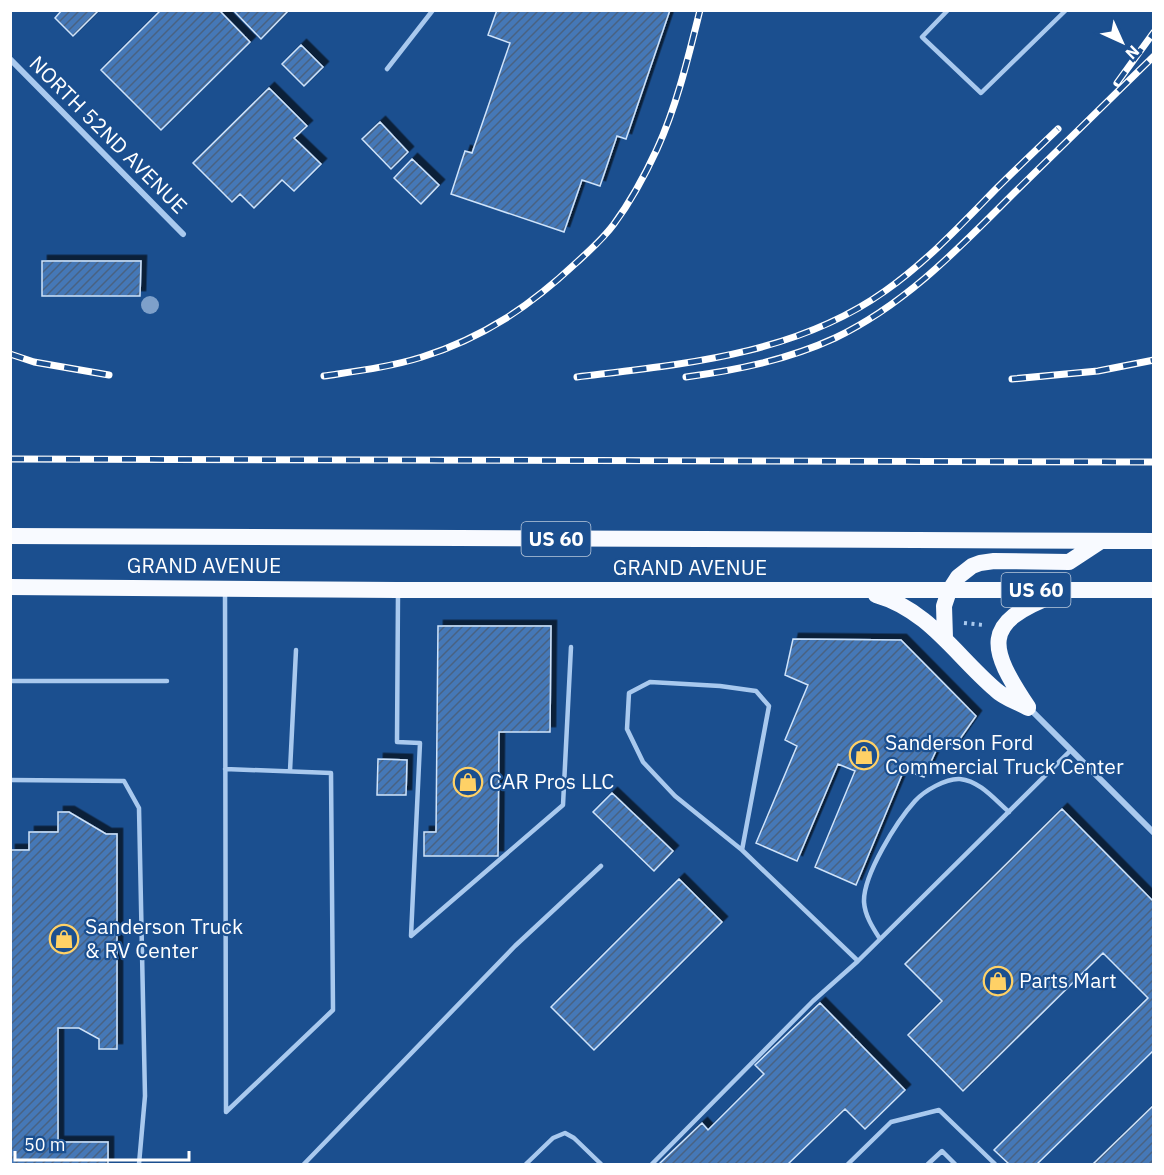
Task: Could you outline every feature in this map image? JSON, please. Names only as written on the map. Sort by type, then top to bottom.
[{"type":"highway","name":"GRAND AVENUE","points":[[10,536],[1154,541]]},
{"type":"highway","points":[[945,638],[944,606],[949,591],[958,577],[980,563],[1069,562],[1102,541]]},
{"type":"highway","name":"GRAND AVENUE","points":[[10,587],[398,590],[1154,590]]},
{"type":"highway","points":[[852,590],[878,595],[907,608],[925,620],[997,692],[1028,708]]},
{"type":"highway","points":[[1028,708],[1008,676],[999,655],[997,642],[1002,630],[1017,613],[1032,603],[1066,590]]},
{"type":"street","name":"NORTH 52ND AVENUE","points":[[10,59],[183,234]]},
{"type":"street","points":[[1028,708],[1154,832]]},
{"type":"lane","points":[[387,69],[433,10]]},
{"type":"lane","points":[[948,10],[922,37],[981,93],[1066,10]]},
{"type":"lane","points":[[225,589],[225,769],[226,1112],[333,1010],[332,773],[225,769]]},
{"type":"lane","points":[[398,590],[397,742],[420,743],[411,936],[563,805],[571,647]]},
{"type":"lane","points":[[290,771],[296,650]]},
{"type":"lane","points":[[10,681],[167,681]]},
{"type":"lane","points":[[742,850],[769,706],[756,691],[720,686],[650,682],[629,693],[627,729],[643,762],[675,796],[742,850],[858,961]]},
{"type":"lane","points":[[652,1164],[813,1001],[858,961],[1071,750]]},
{"type":"lane","points":[[880,939],[870,923],[864,902],[867,879],[893,832],[916,800],[935,786],[959,779],[981,787],[1009,812]]},
{"type":"lane","points":[[10,780],[124,781],[139,808],[145,1096],[139,1164]]},
{"type":"lane","points":[[304,1164],[515,946],[601,866]]},
{"type":"lane","points":[[848,1164],[891,1122],[939,1110],[995,1164]]},
{"type":"lane","points":[[526,1164],[553,1138],[565,1132],[601,1164]]},
{"type":"lane","points":[[928,1164],[942,1151],[956,1164]]},
{"type":"path","points":[[959,623],[990,625]]},
{"type":"building","points":[[62,10],[99,10],[73,36],[55,18]]},
{"type":"building","points":[[161,10],[219,10],[250,42],[161,130],[101,70]]},
{"type":"building","points":[[233,10],[289,10],[261,39]]},
{"type":"building","points":[[497,10],[670,10],[626,139],[617,136],[600,186],[582,180],[564,232],[451,194],[465,151],[472,153],[510,43],[488,35]]},
{"type":"building","points":[[301,45],[323,67],[304,86],[282,64]]},
{"type":"building","points":[[269,88],[307,126],[294,138],[321,164],[294,191],[282,180],[254,208],[240,194],[232,202],[193,163]]},
{"type":"building","points":[[380,122],[408,152],[391,169],[362,139]]},
{"type":"building","points":[[412,159],[439,185],[421,204],[394,178]]},
{"type":"building","points":[[42,261],[141,261],[140,296],[42,296]]},
{"type":"building","name":"CAR Pros LLC","points":[[438,626],[551,626],[550,732],[499,732],[498,856],[424,856],[424,832],[436,832]]},
{"type":"building","name":"Sanderson Ford Commercial Truck Center","points":[[793,639],[901,640],[976,716],[955,746],[941,740],[924,777],[904,770],[856,885],[815,867],[855,771],[838,764],[797,861],[756,843],[797,746],[785,740],[808,685],[785,675]]},
{"type":"building","points":[[378,759],[407,760],[406,795],[377,795]]},
{"type":"building","points":[[612,793],[673,851],[654,871],[593,812]]},
{"type":"building","name":"Parts Mart","points":[[1062,809],[1154,902],[1154,1050],[1037,1164],[1009,1164],[994,1150],[1148,998],[1103,953],[963,1091],[908,1035],[942,1001],[905,964]]},
{"type":"building","name":"Sanderson Truck & RV Center","points":[[58,812],[69,812],[106,834],[117,834],[117,1049],[99,1049],[99,1039],[79,1028],[58,1028],[58,1142],[108,1142],[108,1164],[10,1164],[10,850],[29,850],[29,832],[58,832]]},
{"type":"building","points":[[679,879],[722,922],[594,1050],[551,1007]]},
{"type":"building","points":[[820,1003],[905,1090],[865,1129],[845,1109],[788,1164],[659,1164],[702,1123],[708,1130],[764,1074],[755,1065]]},
{"type":"building","points":[[1154,1105],[1154,1164],[1093,1164]]},
{"type":"railway","points":[[324,376],[410,360],[465,340],[523,307],[559,279],[596,245],[626,206],[657,149],[676,98],[700,10]]},
{"type":"railway","points":[[1117,83],[1154,32]]},
{"type":"railway","points":[[686,377],[743,367],[817,346],[885,309],[952,254],[1154,56]]},
{"type":"railway","points":[[577,377],[657,367],[737,353],[814,330],[850,313],[885,291],[928,257],[1058,129]]},
{"type":"railway","points":[[10,354],[34,362],[109,375]]},
{"type":"railway","points":[[1012,379],[1098,371],[1154,360]]},
{"type":"railway","points":[[10,459],[1154,462]]},
{"type":"place","name":"Sanderson Ford Commercial Truck Center","points":[[864,755]]},
{"type":"place","name":"CAR Pros LLC","points":[[468,782]]},
{"type":"place","name":"Sanderson Truck & RV Center","points":[[64,939]]},
{"type":"place","name":"Parts Mart","points":[[998,981]]}]
